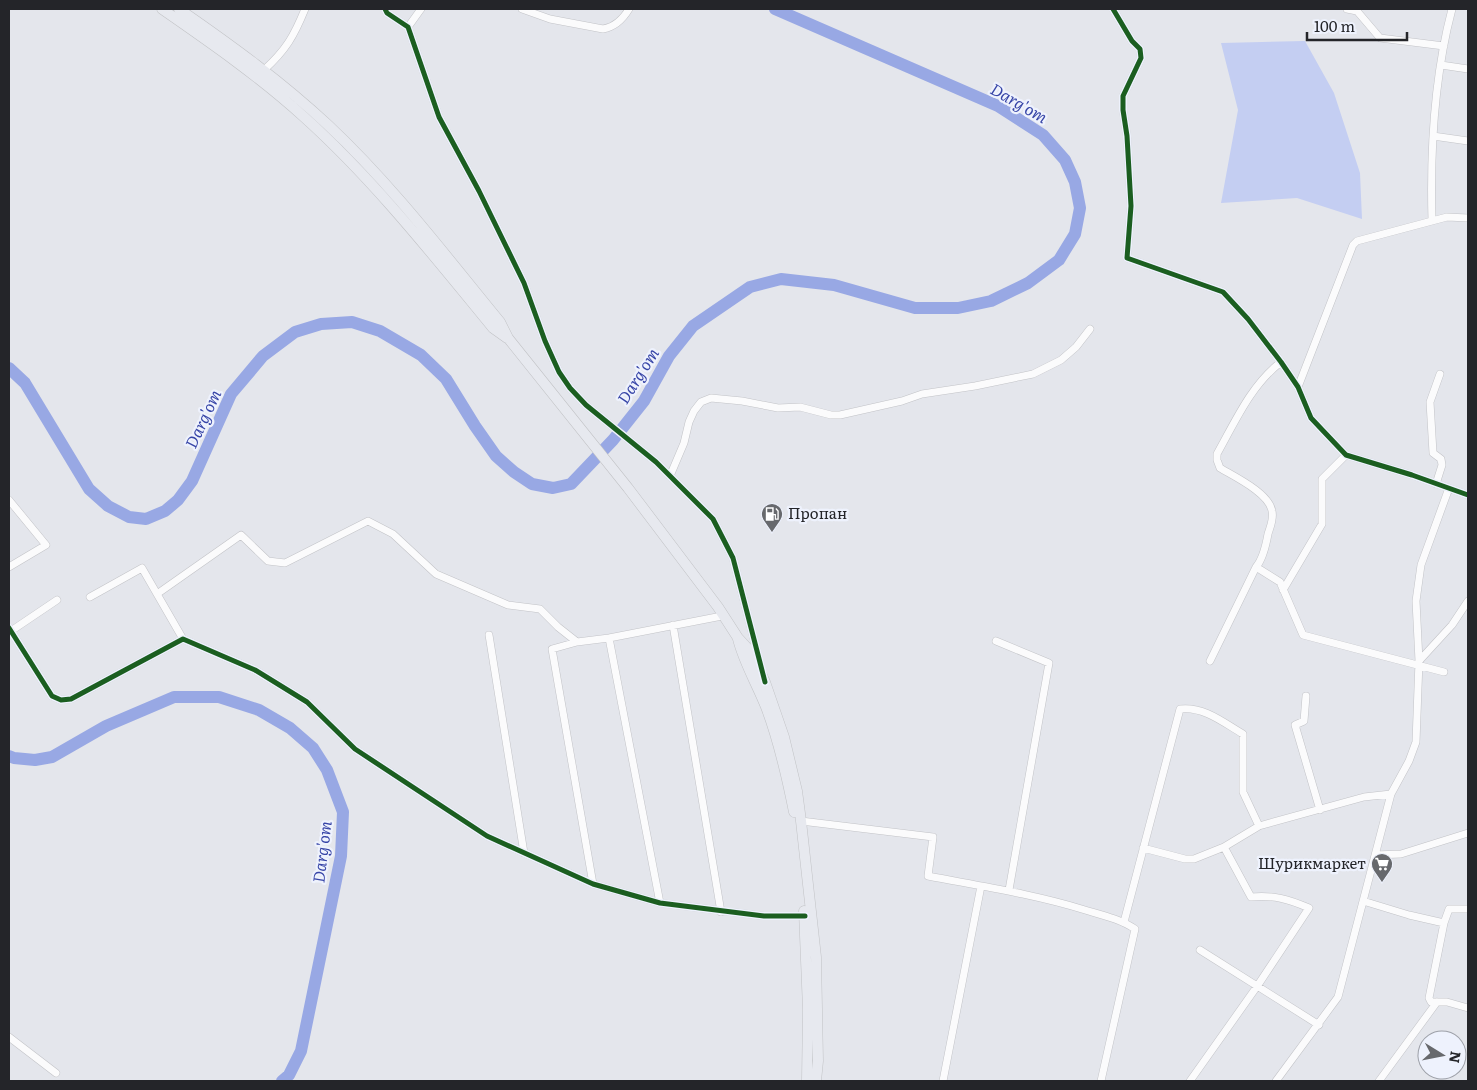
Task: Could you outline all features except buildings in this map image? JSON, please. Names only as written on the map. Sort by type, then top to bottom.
[{"type":"main road","points":[[162,9],[250,71],[310,122],[359,171],[412,229],[493,328],[508,338]]},
{"type":"main road","points":[[179,9],[264,70],[330,126],[383,180],[500,322],[508,338],[628,488],[718,607],[722,616],[738,638],[750,651],[765,682],[784,737],[802,821],[816,957],[818,1061],[812,1081]]},
{"type":"main road","points":[[738,638],[742,654],[770,718],[788,783],[797,825],[805,916],[812,1081]]},
{"type":"street","points":[[264,70],[282,53],[297,31],[305,9]]},
{"type":"street","points":[[385,9],[387,13],[408,27],[439,117],[479,191],[524,283],[552,358],[570,388],[586,406],[656,462],[714,519],[733,558],[765,682]]},
{"type":"street","points":[[408,27],[421,9]]},
{"type":"street","points":[[522,9],[550,19],[603,29],[611,28],[620,21],[629,9]]},
{"type":"street","points":[[1113,9],[1132,41],[1140,49],[1141,58],[1122,96],[1127,136],[1131,206],[1127,258],[1223,292],[1248,319],[1281,362],[1298,387],[1311,418],[1346,455],[1412,475],[1468,495]]},
{"type":"street","points":[[1347,9],[1357,11],[1380,38],[1444,46]]},
{"type":"street","points":[[1432,221],[1433,136],[1441,65],[1452,9]]},
{"type":"street","points":[[1441,65],[1468,69]]},
{"type":"street","points":[[1433,136],[1468,140]]},
{"type":"street","points":[[1298,387],[1353,245],[1357,241],[1447,217],[1468,218]]},
{"type":"street","points":[[670,476],[684,443],[694,411],[701,402],[711,398],[742,401],[778,408],[800,407],[840,416],[922,394],[975,386],[1033,374],[1061,360],[1076,347],[1090,329]]},
{"type":"street","points":[[1210,661],[1259,563],[1266,542],[1272,510],[1266,498],[1220,468],[1217,454],[1244,404],[1272,369],[1281,362]]},
{"type":"street","points":[[1436,484],[1442,466],[1441,459],[1433,453],[1430,402],[1440,374]]},
{"type":"street","points":[[1283,590],[1322,524],[1322,479],[1346,455]]},
{"type":"street","points":[[1276,1081],[1334,1004],[1341,988],[1391,794],[1409,761],[1416,742],[1419,676],[1416,601],[1421,565],[1449,488]]},
{"type":"street","points":[[9,500],[46,544],[9,567]]},
{"type":"street","points":[[157,594],[241,535],[268,561],[285,563],[368,521],[392,534],[436,574],[508,605],[540,609],[577,642]]},
{"type":"street","points":[[1256,567],[1280,582],[1303,635],[1418,662],[1444,672]]},
{"type":"street","points":[[90,597],[142,568],[183,639],[255,670],[307,702],[355,749],[487,836],[592,884],[660,903],[764,916],[805,916]]},
{"type":"street","points":[[57,600],[10,630],[52,696],[61,700],[71,698],[183,639]]},
{"type":"street","points":[[1418,662],[1452,625],[1468,601]]},
{"type":"street","points":[[592,884],[552,649],[577,642],[609,638],[722,616]]},
{"type":"street","points":[[674,626],[721,912]]},
{"type":"street","points":[[490,635],[524,853]]},
{"type":"street","points":[[609,638],[660,903]]},
{"type":"street","points":[[996,641],[1049,663],[1008,890]]},
{"type":"street","points":[[1306,696],[1304,721],[1295,724],[1320,810]]},
{"type":"street","points":[[1124,922],[1180,709],[1188,708],[1210,714],[1243,734],[1243,792],[1259,826]]},
{"type":"street","points":[[1143,848],[1185,859],[1194,859],[1224,847],[1259,826],[1364,797],[1391,794]]},
{"type":"street","points":[[802,821],[933,837],[928,876],[1008,890],[1064,903],[1124,922],[1135,929],[1101,1081]]},
{"type":"street","points":[[1375,855],[1401,854],[1468,833]]},
{"type":"street","points":[[1190,1081],[1258,985],[1309,908],[1283,898],[1268,896],[1251,897],[1224,847]]},
{"type":"street","points":[[943,1081],[982,886]]},
{"type":"street","points":[[1363,901],[1444,924]]},
{"type":"street","points":[[1468,909],[1449,909],[1444,924],[1429,998],[1431,1002],[1447,1002],[1468,1008]]},
{"type":"street","points":[[1200,950],[1319,1025]]},
{"type":"street","points":[[1378,1081],[1437,1002]]},
{"type":"street","points":[[9,1037],[56,1073]]},
{"type":"shaded area","points":[[1305,41],[1334,93],[1360,173],[1362,219],[1297,198],[1221,203],[1238,110],[1221,43]]},
{"type":"waterway","name":"Darg'om","points":[[9,368],[25,383],[89,489],[108,506],[129,517],[146,519],[165,511],[178,500],[192,481],[231,394],[263,356],[295,332],[321,324],[352,322],[380,331],[421,355],[446,379],[496,456],[514,472],[532,484],[553,488],[571,484],[613,440],[644,401],[669,356],[693,326],[750,287],[781,279],[834,285],[915,308],[958,308],[991,301],[1028,283],[1059,260],[1075,234],[1080,208],[1075,182],[1065,160],[1043,135],[998,106],[775,9]]},
{"type":"waterway","name":"Darg'om","points":[[9,756],[35,760],[52,757],[106,726],[174,697],[219,697],[259,710],[290,728],[313,748],[327,770],[343,812],[341,856],[301,1051],[289,1075],[282,1081]]},
{"type":"cycle path","points":[[385,9],[387,13],[408,27],[439,117],[479,191],[524,283],[545,341],[559,372],[570,388],[586,405],[656,462],[713,519],[733,558],[765,682]]},
{"type":"cycle path","points":[[1113,9],[1132,41],[1140,49],[1141,58],[1123,96],[1131,206],[1127,258],[1223,292],[1248,319],[1281,362],[1298,387],[1311,418],[1346,455],[1412,475],[1468,495]]},
{"type":"cycle path","points":[[9,628],[52,696],[61,700],[71,699],[183,639],[255,670],[307,702],[355,749],[487,836],[593,884],[660,903],[764,916],[805,916]]},
{"type":"place","name":"Пропан","points":[[772,533]]},
{"type":"place","name":"Шурикмаркет","points":[[1382,883]]}]
